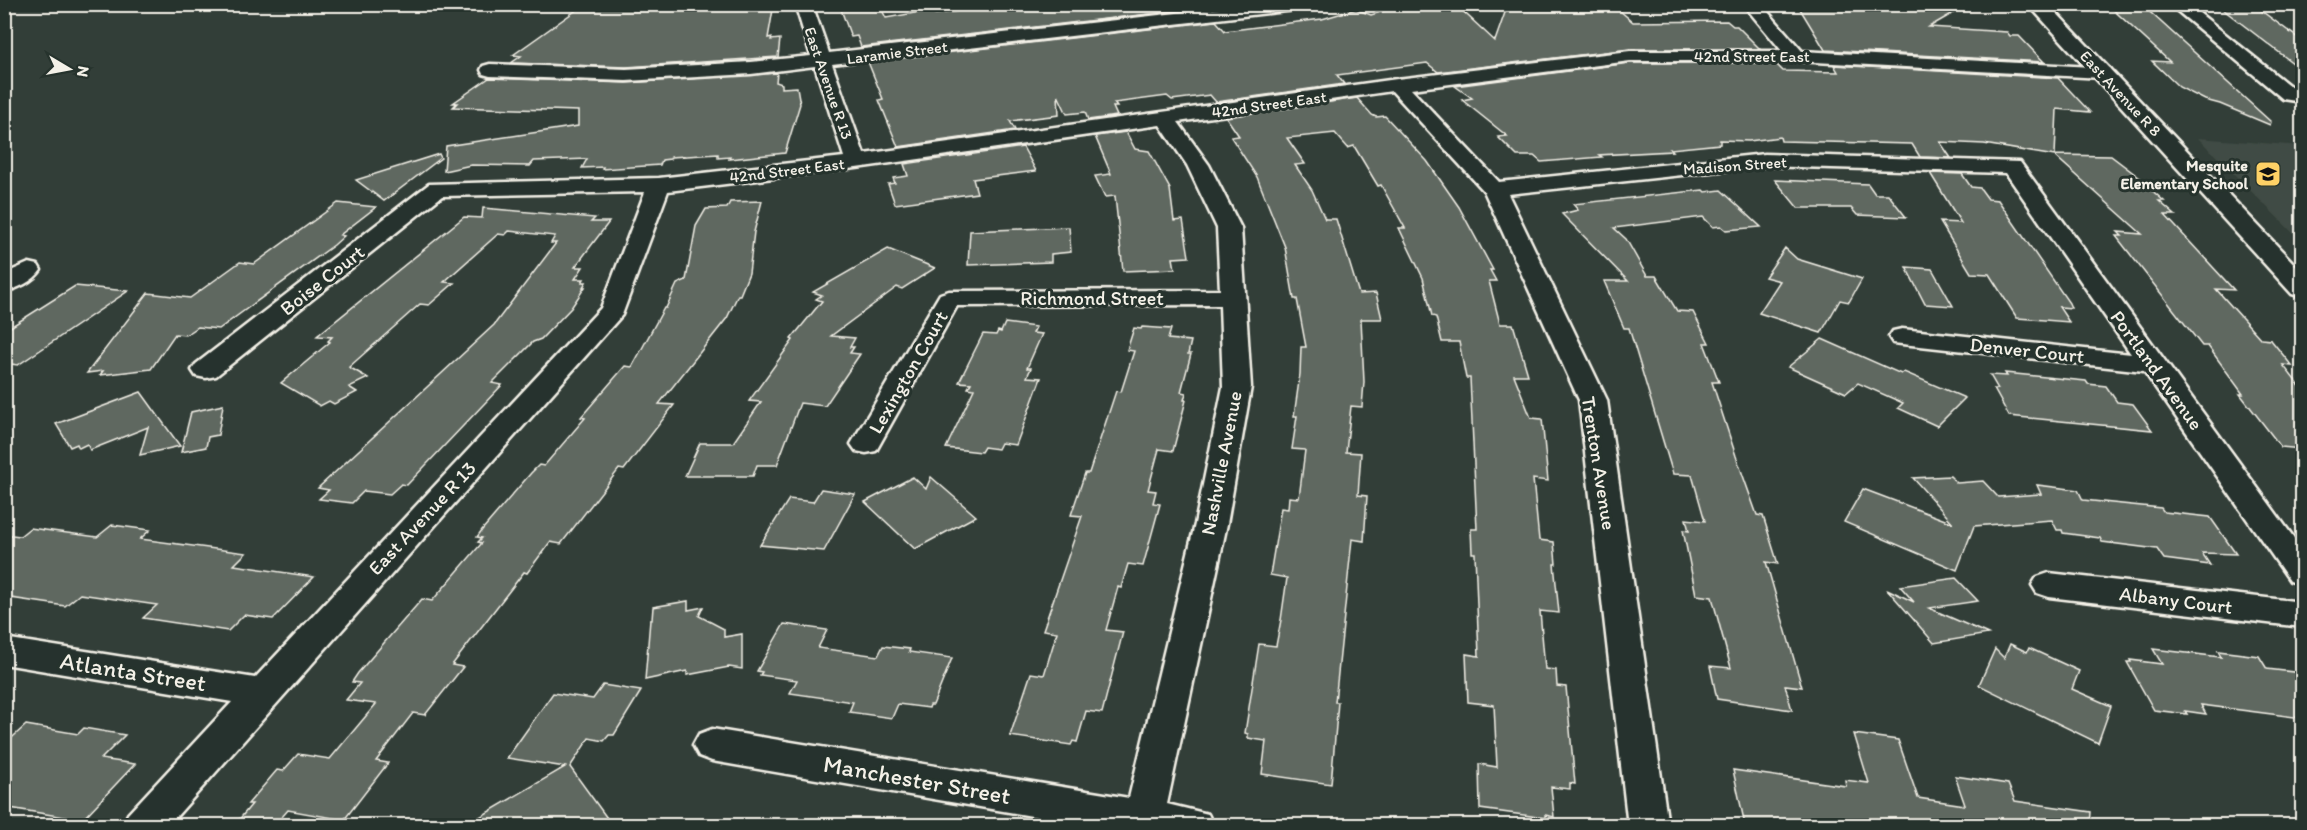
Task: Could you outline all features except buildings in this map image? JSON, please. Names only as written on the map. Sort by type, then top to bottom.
[{"type":"street","name":"East Avenue R 13","points":[[803,4],[820,61],[856,162]]},
{"type":"street","name":"Laramie Street","points":[[490,70],[626,75],[752,69],[1244,8],[1304,4]]},
{"type":"street","points":[[1751,4],[1797,56]]},
{"type":"street","name":"East Avenue R 8","points":[[2037,4],[2302,288]]},
{"type":"street","points":[[2177,4],[2296,96]]},
{"type":"street","name":"42nd Street East","points":[[437,189],[659,185],[856,162],[1397,85],[1630,56],[1797,56],[2102,72]]},
{"type":"street","name":"Trenton Avenue","points":[[1397,85],[1494,189],[1593,400],[1648,825]]},
{"type":"street","name":"Nashville Avenue","points":[[1144,818],[1211,524],[1237,387],[1229,228],[1198,165],[1166,119]]},
{"type":"street","name":"Madison Street","points":[[1494,189],[1765,160],[2012,167]]},
{"type":"street","name":"Portland Avenue","points":[[2012,167],[2302,573]]},
{"type":"street","name":"East Avenue R 13","points":[[142,825],[613,310],[659,185]]},
{"type":"street","name":"Boise Court","points":[[206,370],[437,189]]},
{"type":"street","points":[[4,267],[29,270],[4,285]]},
{"type":"street","name":"Richmond Street","points":[[949,299],[1234,297]]},
{"type":"street","name":"Lexington Court","points":[[866,444],[949,299]]},
{"type":"street","name":"Denver Court","points":[[1902,337],[2153,364]]},
{"type":"street","name":"Albany Court","points":[[2049,585],[2302,615]]},
{"type":"street","name":"Atlanta Street","points":[[4,651],[261,693]]},
{"type":"street","name":"Manchester Street","points":[[712,745],[1194,825]]},
{"type":"shaded area","name":"Mesquite Elementary School","points":[[2198,138],[2302,146],[2302,242]]},
{"type":"place","name":"Mesquite Elementary School","points":[[2268,174]]}]
